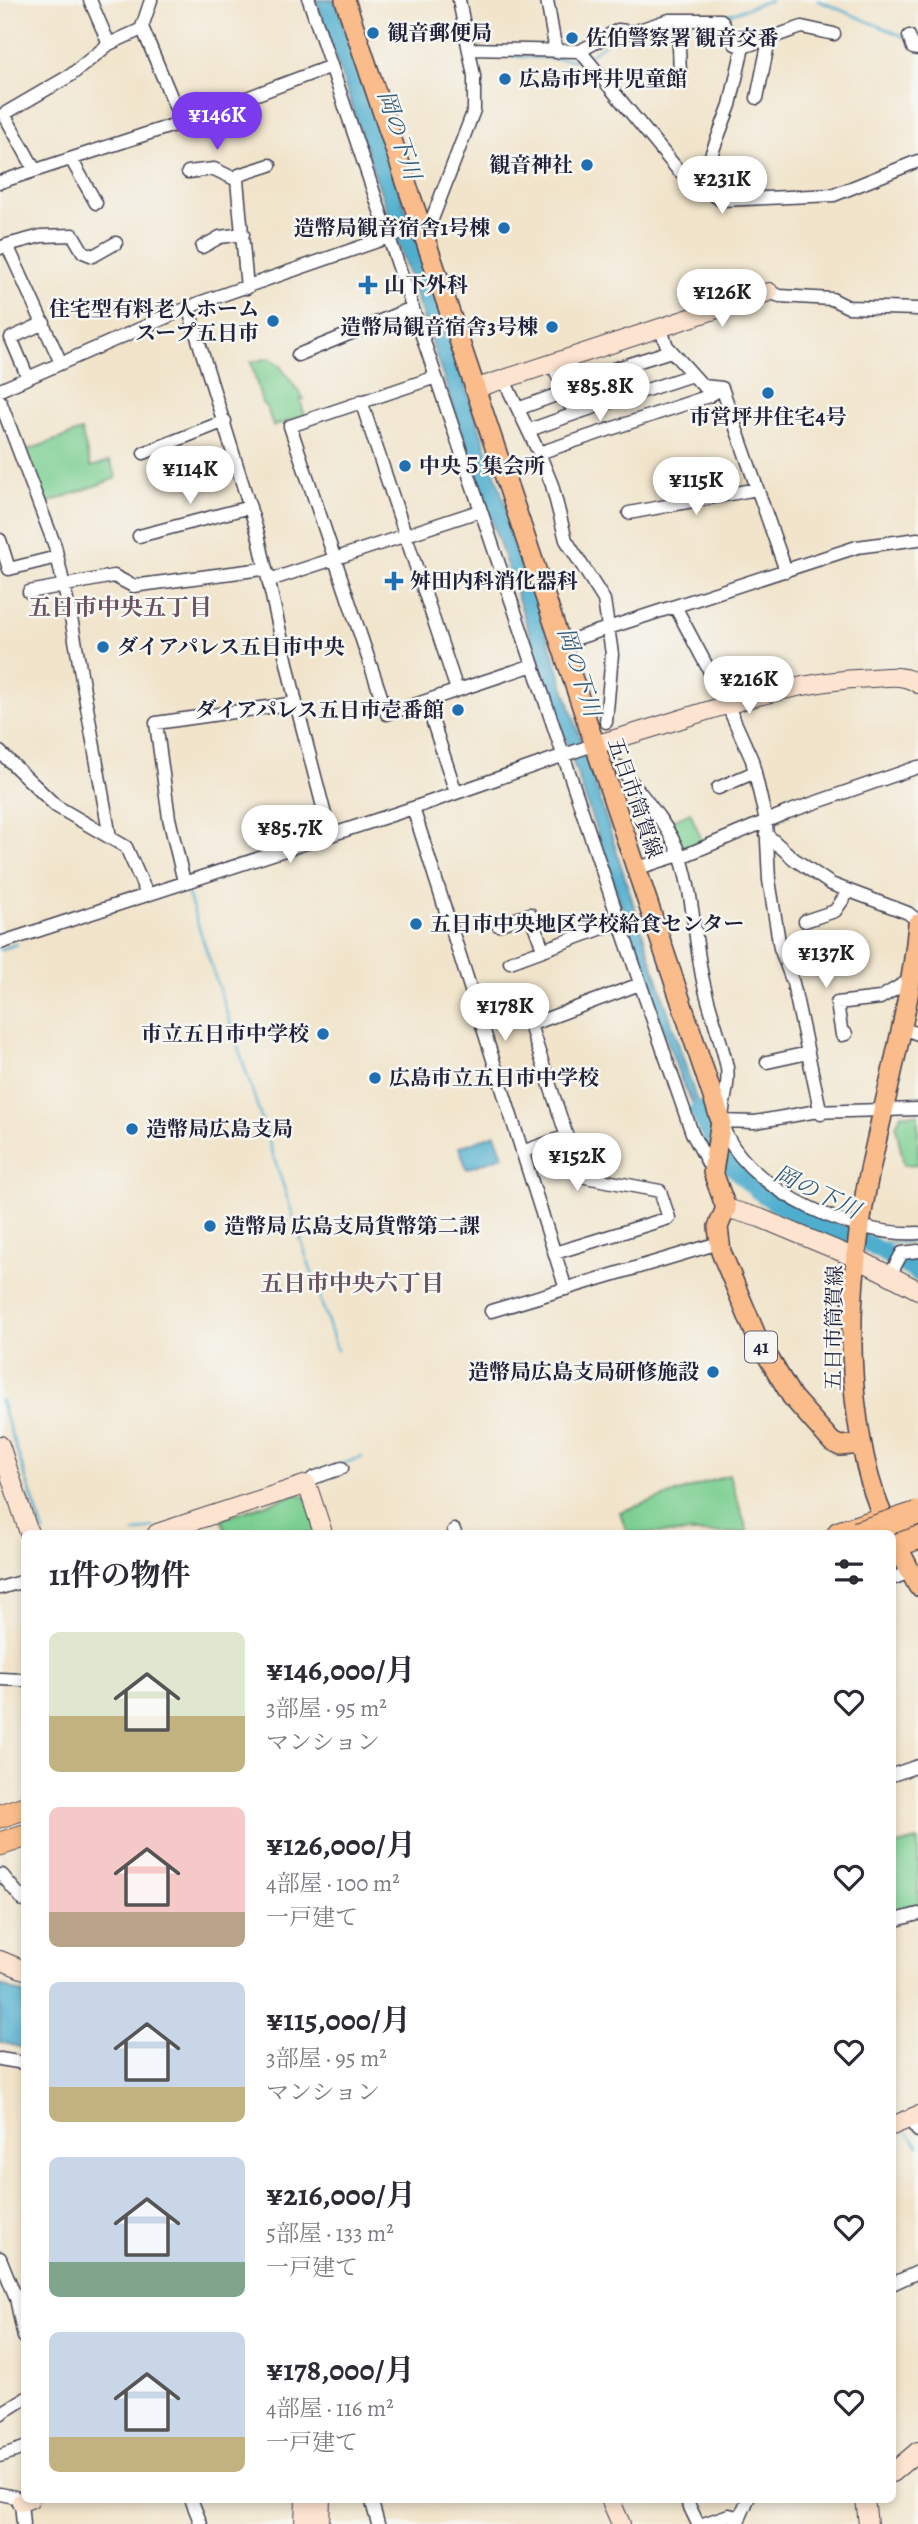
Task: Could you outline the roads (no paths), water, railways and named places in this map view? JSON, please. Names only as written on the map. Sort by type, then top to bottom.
[{"type":"highway","points":[[896,1535],[918,1503]]},
{"type":"highway","points":[[866,1530],[918,1513]]},
{"type":"highway","points":[[896,1536],[918,1529]]},
{"type":"highway","points":[[0,1800],[21,1793]]},
{"type":"highway","points":[[0,1816],[21,1809]]},
{"type":"highway","points":[[0,1832],[21,1825]]},
{"type":"highway","points":[[0,1844],[21,1837]]},
{"type":"main road","name":"五日市筒賀線","points":[[345,0],[418,228],[720,1126],[713,1168]]},
{"type":"main road","name":"五日市筒賀線","points":[[892,1530],[866,1471],[852,1355],[860,1228],[885,1109],[910,1031],[910,980],[918,922]]},
{"type":"main road","points":[[713,1168],[726,1208],[718,1227],[719,1243]]},
{"type":"main road","name":"五日市筒賀線","points":[[719,1243],[758,1340],[792,1396],[836,1444],[861,1444]]},
{"type":"main road","name":"五日市筒賀線","points":[[896,1540],[907,1579]]},
{"type":"street","points":[[90,0],[109,44]]},
{"type":"street","points":[[151,0],[144,13],[142,29],[181,123]]},
{"type":"street","points":[[309,0],[390,236],[479,511],[566,756],[640,984],[692,1133],[713,1168]]},
{"type":"street","points":[[0,390],[188,307],[390,236],[429,227],[473,117],[475,48],[460,0]]},
{"type":"street","points":[[547,0],[556,52]]},
{"type":"street","points":[[475,48],[584,55],[624,31],[678,20],[720,20],[735,44],[743,47],[802,27],[834,34]]},
{"type":"street","points":[[678,20],[680,75]]},
{"type":"street","points":[[35,170],[5,114],[71,75],[109,44],[142,29]]},
{"type":"street","points":[[757,98],[769,40]]},
{"type":"street","points":[[699,187],[730,105],[743,47]]},
{"type":"street","points":[[584,55],[678,170],[699,187],[722,200],[834,195],[918,161]]},
{"type":"street","points":[[0,182],[181,123],[331,66]]},
{"type":"street","points":[[71,159],[96,203]]},
{"type":"street","points":[[247,288],[237,180],[239,176],[270,165]]},
{"type":"street","points":[[188,172],[214,169],[237,180]]},
{"type":"street","points":[[202,247],[219,237],[243,234]]},
{"type":"street","points":[[61,363],[44,323],[3,246],[41,236],[73,235],[83,252],[93,256],[116,243]]},
{"type":"street","points":[[474,389],[662,330],[769,292],[780,296],[832,299],[848,307],[918,309]]},
{"type":"street","points":[[188,307],[225,421],[270,579],[296,703],[330,834]]},
{"type":"street","points":[[299,355],[412,308]]},
{"type":"street","points":[[27,378],[11,338],[44,323]]},
{"type":"street","points":[[662,330],[671,351],[703,386],[722,388]]},
{"type":"street","points":[[523,407],[606,377],[614,369],[671,351]]},
{"type":"street","points":[[553,365],[562,393],[574,414]]},
{"type":"street","points":[[535,428],[692,374]]},
{"type":"street","points":[[436,377],[290,426],[387,714],[533,665]]},
{"type":"street","points":[[504,380],[552,485],[566,540],[600,590],[612,654],[605,704],[606,722]]},
{"type":"street","points":[[539,453],[709,396],[722,388]]},
{"type":"street","points":[[722,388],[786,571]]},
{"type":"street","points":[[0,401],[3,422],[57,557],[64,583],[110,837]]},
{"type":"street","points":[[361,401],[457,690]]},
{"type":"street","points":[[144,453],[225,421]]},
{"type":"street","points":[[629,513],[757,489]]},
{"type":"street","points":[[139,536],[250,507]]},
{"type":"street","points":[[270,579],[479,511]]},
{"type":"street","points":[[559,644],[857,547],[918,539]]},
{"type":"street","points":[[0,540],[9,569],[57,557]]},
{"type":"street","points":[[29,592],[64,583],[114,576],[133,586],[262,569],[270,579]]},
{"type":"street","points":[[676,608],[726,702],[755,772],[766,828],[769,880],[780,948],[793,983],[821,1114]]},
{"type":"street","points":[[0,943],[726,702],[778,688],[853,678],[904,676],[918,684]]},
{"type":"street","points":[[425,701],[456,793]]},
{"type":"street","points":[[184,882],[169,818],[156,723],[296,703]]},
{"type":"street","points":[[0,752],[56,806],[126,847],[147,894]]},
{"type":"street","points":[[620,767],[667,828],[681,857],[702,976],[727,1069],[720,1126],[742,1159],[766,1181],[811,1207],[860,1228],[878,1232],[918,1233]]},
{"type":"street","points":[[635,869],[676,856],[681,857],[766,828],[918,767]]},
{"type":"street","points":[[718,788],[755,772]]},
{"type":"street","points":[[412,808],[566,1289]]},
{"type":"street","points":[[766,828],[794,859],[848,892],[908,914],[918,922]]},
{"type":"street","points":[[805,921],[835,911],[848,892]]},
{"type":"street","points":[[498,925],[530,914],[543,949]]},
{"type":"street","points":[[510,962],[619,922]]},
{"type":"street","points":[[846,1034],[842,1035],[837,1003],[880,998],[910,980]]},
{"type":"street","points":[[555,1253],[669,1218],[660,1191],[580,1177],[530,1025],[640,984]]},
{"type":"street","points":[[767,1062],[808,1053]]},
{"type":"street","points":[[720,1126],[812,1112],[821,1114],[918,1109]]},
{"type":"street","points":[[522,1152],[567,1136]]},
{"type":"street","points":[[726,1208],[760,1218],[857,1256],[918,1290]]},
{"type":"street","points":[[491,1311],[719,1243]]},
{"type":"street","points":[[891,1273],[901,1255],[918,1251]]},
{"type":"street","points":[[0,1445],[28,1530]]},
{"type":"street","points":[[166,1530],[307,1484],[342,1468]]},
{"type":"street","points":[[307,1484],[322,1530]]},
{"type":"street","points":[[0,1588],[21,1582]]},
{"type":"street","points":[[0,1679],[21,1680]]},
{"type":"street","points":[[896,1774],[918,1766]]},
{"type":"street","points":[[2,1875],[21,1897]]},
{"type":"street","points":[[896,1920],[918,1914]]},
{"type":"street","points":[[0,1960],[21,1969]]},
{"type":"street","points":[[0,2059],[21,2062]]},
{"type":"street","points":[[0,2258],[16,2298],[21,2322]]},
{"type":"street","points":[[896,2282],[918,2272]]},
{"type":"street","points":[[0,2414],[21,2401]]},
{"type":"street","points":[[0,2456],[21,2449]]},
{"type":"street","points":[[896,2470],[918,2451]]},
{"type":"street","points":[[0,2494],[21,2499]]},
{"type":"street","points":[[23,2524],[25,2503]]},
{"type":"street","points":[[193,2503],[201,2524]]},
{"type":"street","points":[[304,2524],[305,2503]]},
{"type":"street","points":[[320,2524],[321,2503]]},
{"type":"street","points":[[372,2503],[378,2524]]},
{"type":"street","points":[[612,2503],[621,2524]]},
{"type":"street","points":[[689,2503],[700,2524],[729,2515],[738,2520],[745,2503]]},
{"type":"street","points":[[865,2503],[868,2524]]},
{"type":"water","points":[[316,0],[335,0],[498,482],[706,1130],[681,1080],[656,1008]]},
{"type":"water","points":[[495,1134],[503,1156],[467,1169],[459,1147]]},
{"type":"water","points":[[0,1985],[21,1993],[21,2047],[0,2042]]},
{"type":"waterway","points":[[466,0],[472,35],[477,44]]},
{"type":"waterway","points":[[724,16],[771,0]]},
{"type":"waterway","points":[[817,0],[905,37]]},
{"type":"waterway","points":[[630,28],[645,19],[666,15]]},
{"type":"waterway","points":[[589,55],[604,45]]},
{"type":"waterway","points":[[513,56],[580,60]]},
{"type":"waterway","points":[[186,888],[337,1350]]},
{"type":"waterway","points":[[0,950],[16,944]]},
{"type":"waterway","name":"岡の下川","points":[[698,1110],[730,1164],[760,1192],[795,1215],[866,1243],[918,1273]]},
{"type":"waterway","points":[[866,1243],[918,1242]]},
{"type":"waterway","points":[[0,1400],[43,1530]]},
{"type":"waterway","points":[[342,1464],[362,1457]]},
{"type":"waterway","points":[[144,1530],[153,1527]]},
{"type":"waterway","points":[[0,1864],[5,1869]]},
{"type":"waterway","points":[[18,1884],[21,1888]]},
{"type":"waterway","points":[[908,2133],[918,2146]]},
{"type":"place","name":"観音郵便局","points":[[373,33]]},
{"type":"place","name":"佐伯警察署 観音交番","points":[[572,38]]},
{"type":"place","name":"広島市坪井児童館","points":[[505,79]]},
{"type":"place","name":"観音神社","points":[[587,165]]},
{"type":"place","name":"造幣局観音宿舎1号棟","points":[[504,228]]},
{"type":"place","name":"山下外科","points":[[368,285]]},
{"type":"place","name":"住宅型有料老人ホーム スープ五日市","points":[[273,321]]},
{"type":"place","name":"造幣局観音宿舎3号棟","points":[[552,327]]},
{"type":"place","name":"市営坪井住宅4号","points":[[768,393]]},
{"type":"place","name":"中央５集会所","points":[[405,466]]},
{"type":"place","name":"舛田内科消化器科","points":[[394,581]]},
{"type":"place","name":"ダイアパレス五日市中央","points":[[103,647]]},
{"type":"place","name":"ダイアパレス五日市壱番館","points":[[458,710]]},
{"type":"place","name":"五日市中央地区学校給食センター","points":[[416,924]]},
{"type":"place","name":"市立五日市中学校","points":[[323,1034]]},
{"type":"place","name":"広島市立五日市中学校","points":[[375,1078]]},
{"type":"place","name":"造幣局広島支局","points":[[132,1129]]},
{"type":"place","name":"造幣局 広島支局貨幣第二課","points":[[210,1226]]},
{"type":"place","name":"造幣局広島支局研修施設","points":[[713,1372]]},
{"type":"district","name":"五日市中央五丁目","points":[[120,607]]},
{"type":"district","name":"五日市中央六丁目","points":[[352,1283]]}]
